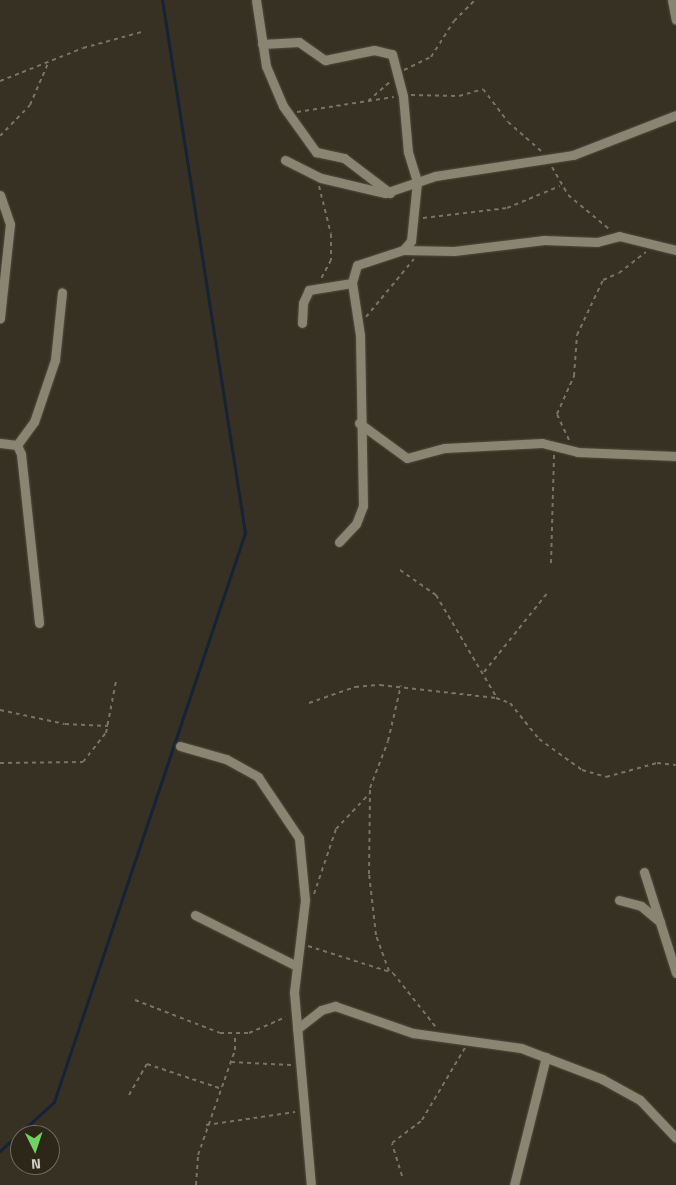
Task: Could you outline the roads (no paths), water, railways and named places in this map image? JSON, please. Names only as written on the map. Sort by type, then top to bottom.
[{"type":"street","points":[[256,0],[262,44],[273,85],[289,114],[316,152],[344,158],[390,193]]},
{"type":"street","points":[[672,0],[676,20]]},
{"type":"street","points":[[262,44],[299,42],[330,60],[383,50],[392,54],[403,96],[408,152],[418,182],[415,236],[403,250]]},
{"type":"street","points":[[284,160],[314,175],[390,193],[418,182],[502,164],[549,160],[676,115]]},
{"type":"street","points":[[0,195],[10,224],[0,318]]},
{"type":"street","points":[[339,542],[356,524],[363,506],[359,423],[359,324],[352,283],[360,263],[403,250],[470,250],[544,240],[597,242],[619,236],[676,250]]},
{"type":"street","points":[[302,323],[305,295],[316,288],[352,283]]},
{"type":"street","points":[[39,623],[17,445],[34,422],[55,360],[62,292]]},
{"type":"street","points":[[359,423],[407,458],[444,448],[554,445],[577,452],[676,456]]},
{"type":"street","points":[[0,443],[17,445]]},
{"type":"street","points":[[180,746],[244,767],[274,796],[299,838],[304,909],[295,965],[295,1012],[311,1185]]},
{"type":"street","points":[[644,872],[676,973]]},
{"type":"street","points":[[619,900],[641,906],[662,924]]},
{"type":"street","points":[[195,915],[295,965]]},
{"type":"street","points":[[297,1029],[321,1010],[335,1006],[396,1028],[468,1041],[506,1044],[546,1057],[640,1100],[676,1138]]},
{"type":"street","points":[[514,1185],[546,1057]]},
{"type":"waterway","points":[[0,1151],[54,1102],[245,533],[162,0]]}]
